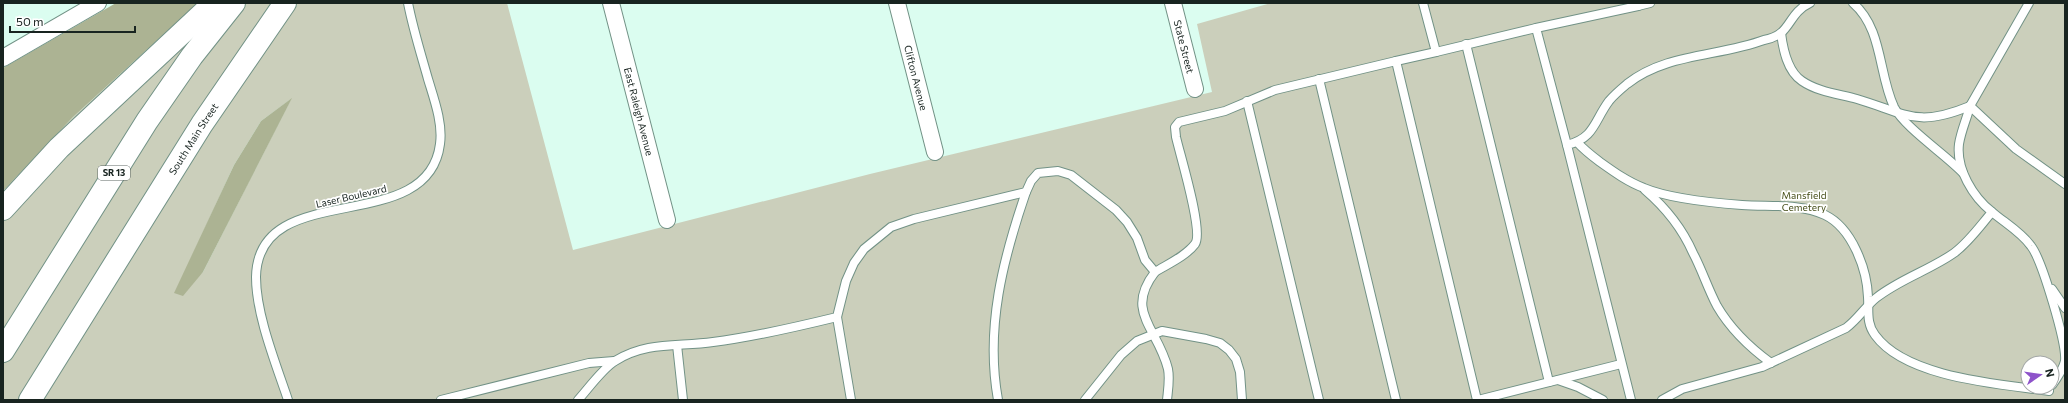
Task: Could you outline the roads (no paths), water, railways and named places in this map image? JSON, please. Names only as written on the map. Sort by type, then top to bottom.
[{"type":"highway","points":[[3,209],[59,148],[214,3]]},
{"type":"highway","name":"SR 13","points":[[3,351],[147,121],[192,56],[234,3]]},
{"type":"highway","name":"South Main Street","points":[[30,400],[202,124],[285,3]]},
{"type":"street","points":[[3,58],[98,3]]},
{"type":"street","name":"East Raleigh Avenue","points":[[611,3],[667,220]]},
{"type":"street","name":"Clifton Avenue","points":[[897,3],[935,152]]},
{"type":"street","name":"State Street","points":[[1173,3],[1195,89]]},
{"type":"lane","name":"Laser Boulevard","points":[[288,400],[267,334],[257,291],[258,259],[265,245],[284,227],[299,219],[383,200],[415,187],[429,174],[438,158],[441,143],[439,120],[412,26],[408,3]]},
{"type":"lane","points":[[1423,3],[1436,52]]},
{"type":"lane","points":[[1167,400],[1169,381],[1168,368],[1154,333],[1142,310],[1141,297],[1145,285],[1155,272],[1188,251],[1196,244],[1198,237],[1196,215],[1176,137],[1175,127],[1179,122],[1225,111],[1275,90],[1637,4],[1650,3]]},
{"type":"lane","points":[[1567,145],[1577,142],[1591,131],[1609,101],[1644,71],[1678,60],[1764,40],[1781,32],[1792,16],[1810,3]]},
{"type":"lane","points":[[1854,3],[1862,11],[1869,22],[1877,43],[1886,84],[1899,114],[1951,160],[1966,176]]},
{"type":"lane","points":[[2028,3],[1970,106],[1959,144],[1960,160],[1966,176],[1980,202],[2019,233],[2031,246],[2038,258],[2046,279],[2063,346],[2065,360],[2060,374]]},
{"type":"lane","points":[[1536,28],[1631,400]]},
{"type":"lane","points":[[1781,32],[1787,60],[1794,74],[1801,81],[1814,87],[1858,99],[1899,114],[1933,118],[1949,115],[1970,106]]},
{"type":"lane","points":[[1466,44],[1553,381]]},
{"type":"lane","points":[[1396,61],[1477,400],[1621,364]]},
{"type":"lane","points":[[1319,79],[1396,400]]},
{"type":"lane","points":[[1247,101],[1318,400]]},
{"type":"lane","points":[[1970,106],[2016,149],[2065,184]]},
{"type":"lane","points":[[1577,142],[1582,149],[1610,169],[1643,188],[1658,201],[1677,224],[1694,253],[1717,304],[1736,332],[1750,347],[1771,363]]},
{"type":"lane","points":[[998,400],[994,359],[998,293],[1009,243],[1026,192],[1031,181],[1038,173],[1053,171],[1071,175],[1116,210],[1127,222],[1137,238],[1145,260],[1155,272]]},
{"type":"lane","points":[[1643,188],[1666,194],[1742,205],[1798,207],[1825,215],[1836,221],[1846,232],[1853,244],[1868,290],[1868,318],[1874,335],[1891,350],[1912,363],[1934,372],[1952,376],[2020,384]]},
{"type":"lane","points":[[851,400],[837,317],[846,281],[854,264],[864,249],[891,227],[914,219],[1026,192]]},
{"type":"lane","points":[[1662,400],[1682,389],[1743,373],[1771,363],[1846,328],[1857,320],[1868,306],[1890,288],[1954,252],[1975,233],[1992,212]]},
{"type":"lane","points":[[2046,279],[2065,308]]},
{"type":"lane","points":[[441,400],[589,364],[614,361],[636,351],[655,346],[712,342],[791,328],[837,317]]},
{"type":"lane","points":[[1085,400],[1121,355],[1137,341],[1162,331],[1206,339],[1220,343],[1229,350],[1236,359],[1240,372],[1242,400]]},
{"type":"lane","points":[[678,345],[683,400]]},
{"type":"lane","points":[[578,400],[614,361]]},
{"type":"lane","points":[[1553,381],[1578,387],[1603,400]]},
{"type":"park label","name":"Mansfield Cemetery","points":[[1804,200]]}]
